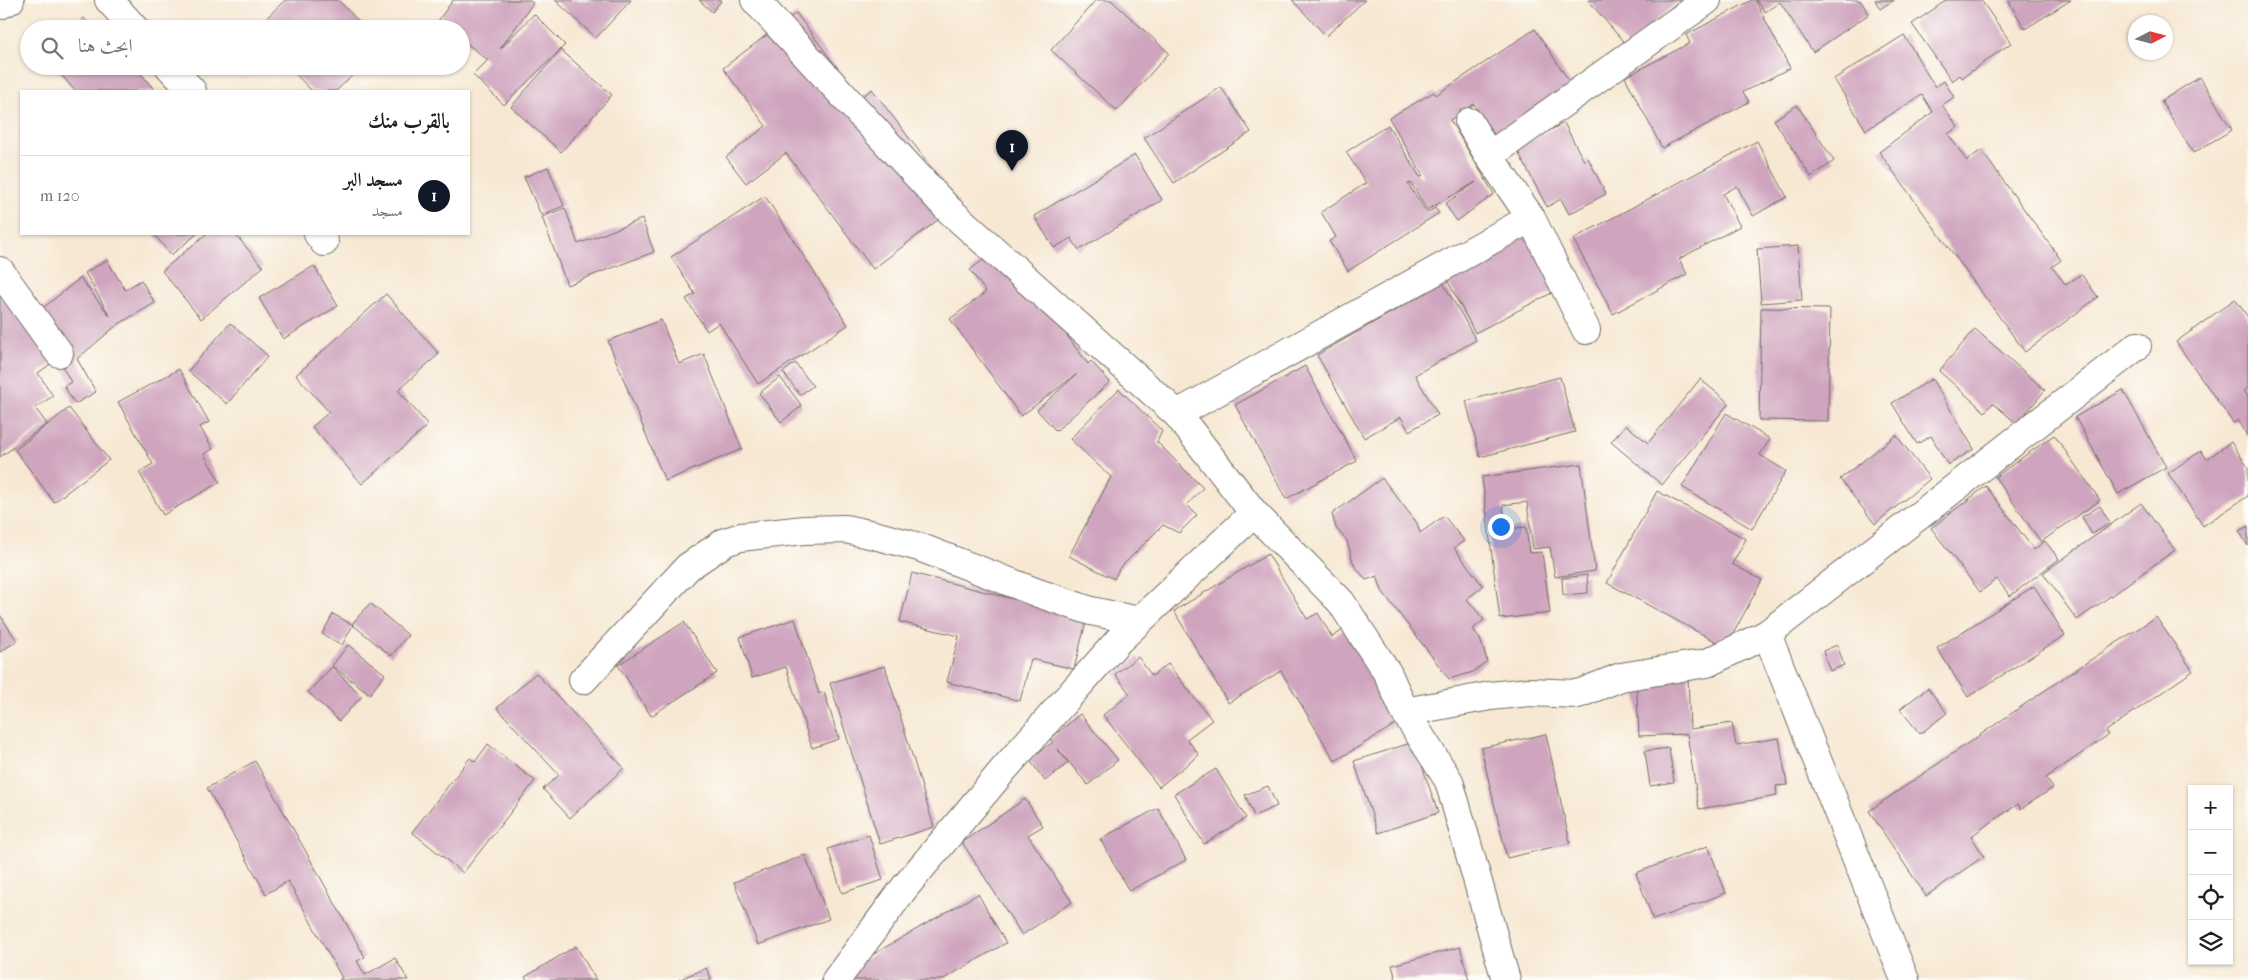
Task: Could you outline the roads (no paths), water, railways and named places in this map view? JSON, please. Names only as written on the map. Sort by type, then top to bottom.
[{"type":"street","points":[[0,5],[10,0]]},
{"type":"street","points":[[109,0],[127,20]]},
{"type":"street","points":[[755,0],[948,208],[1177,414],[1254,513],[1341,602],[1388,674],[1405,712],[1449,781],[1506,980]]},
{"type":"street","points":[[1489,156],[1707,0]]},
{"type":"street","points":[[177,75],[191,90]]},
{"type":"street","points":[[1469,122],[1489,156],[1531,218],[1586,330]]},
{"type":"street","points":[[1177,414],[1531,218]]},
{"type":"street","points":[[0,272],[59,353]]},
{"type":"street","points":[[1405,712],[1490,696],[1529,692],[1578,694],[1621,677],[1707,664],[1767,634],[2138,346]]},
{"type":"street","points":[[836,980],[906,887],[1005,768],[1118,641],[1254,513]]},
{"type":"street","points":[[583,680],[688,567],[724,542],[741,536],[804,530],[845,529],[874,535],[919,547],[1038,593],[1091,611],[1139,621]]},
{"type":"street","points":[[1767,634],[1905,980]]},
{"type":"place","name":"مسجد البر","points":[[1012,171]]}]
